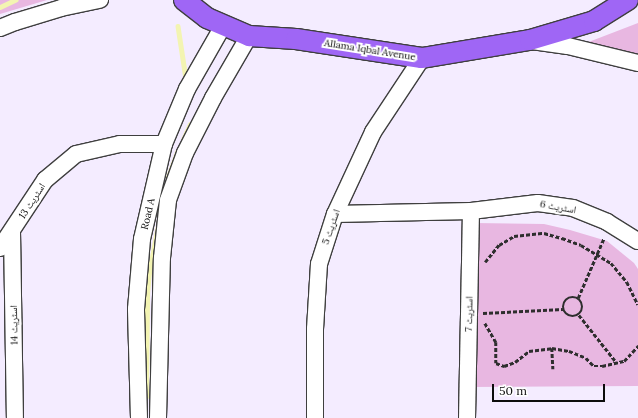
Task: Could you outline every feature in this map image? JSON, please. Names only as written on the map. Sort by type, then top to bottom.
[{"type":"main road","name":"Allama Iqbal Avenue","points":[[184,0],[207,18],[249,36],[296,39],[422,58],[530,40],[594,21],[628,0]]},
{"type":"street","points":[[0,28],[61,8],[100,0]]},
{"type":"street","name":"Road A","points":[[139,418],[136,309],[142,239],[164,144],[187,89],[223,26]]},
{"type":"street","name":"Road A","points":[[158,418],[162,258],[168,200],[185,153],[213,98],[249,36]]},
{"type":"street","points":[[530,40],[568,46],[638,63]]},
{"type":"street","name":"اسٹریٹ 5","points":[[315,418],[315,329],[319,264],[335,214],[373,132],[422,58]]},
{"type":"street","name":"اسٹریٹ 13","points":[[0,248],[46,180],[76,154],[120,144],[164,144]]},
{"type":"street","name":"اسٹریٹ 6","points":[[335,214],[471,211],[538,203],[573,208],[610,224],[638,241]]},
{"type":"street","name":"اسٹریٹ 7","points":[[467,418],[477,311],[471,211]]},
{"type":"street","name":"اسٹریٹ 14","points":[[12,232],[15,418]]},
{"type":"path","points":[[578,298],[610,224]]},
{"type":"path","points":[[483,266],[499,245],[514,236],[544,234],[562,238],[597,254],[611,263],[620,272],[633,292],[638,305]]},
{"type":"path","points":[[578,298],[568,298],[563,302],[563,309],[569,316],[578,315]]},
{"type":"path","points":[[578,298],[583,307],[578,315]]},
{"type":"path","points":[[477,311],[563,309]]},
{"type":"path","points":[[477,311],[496,342],[495,361],[498,365],[509,365],[529,351],[535,349],[552,348],[569,351],[586,358],[594,366],[602,366],[624,361],[638,346]]},
{"type":"path","points":[[578,315],[618,363]]},
{"type":"path","points":[[552,348],[553,369]]},
{"type":"shaded area","points":[[0,0],[47,0],[0,14]]},
{"type":"shaded area","points":[[638,23],[638,64],[586,43]]},
{"type":"shaded area","points":[[474,223],[544,224],[570,230],[607,241],[634,263],[638,269],[638,386],[471,387]]},
{"type":"waterway","points":[[0,7],[15,0]]},
{"type":"waterway","points":[[178,26],[186,79]]},
{"type":"waterway","points":[[183,140],[190,124]]},
{"type":"waterway","points":[[168,177],[177,152]]},
{"type":"waterway","points":[[146,397],[147,294],[149,273],[159,220]]}]
